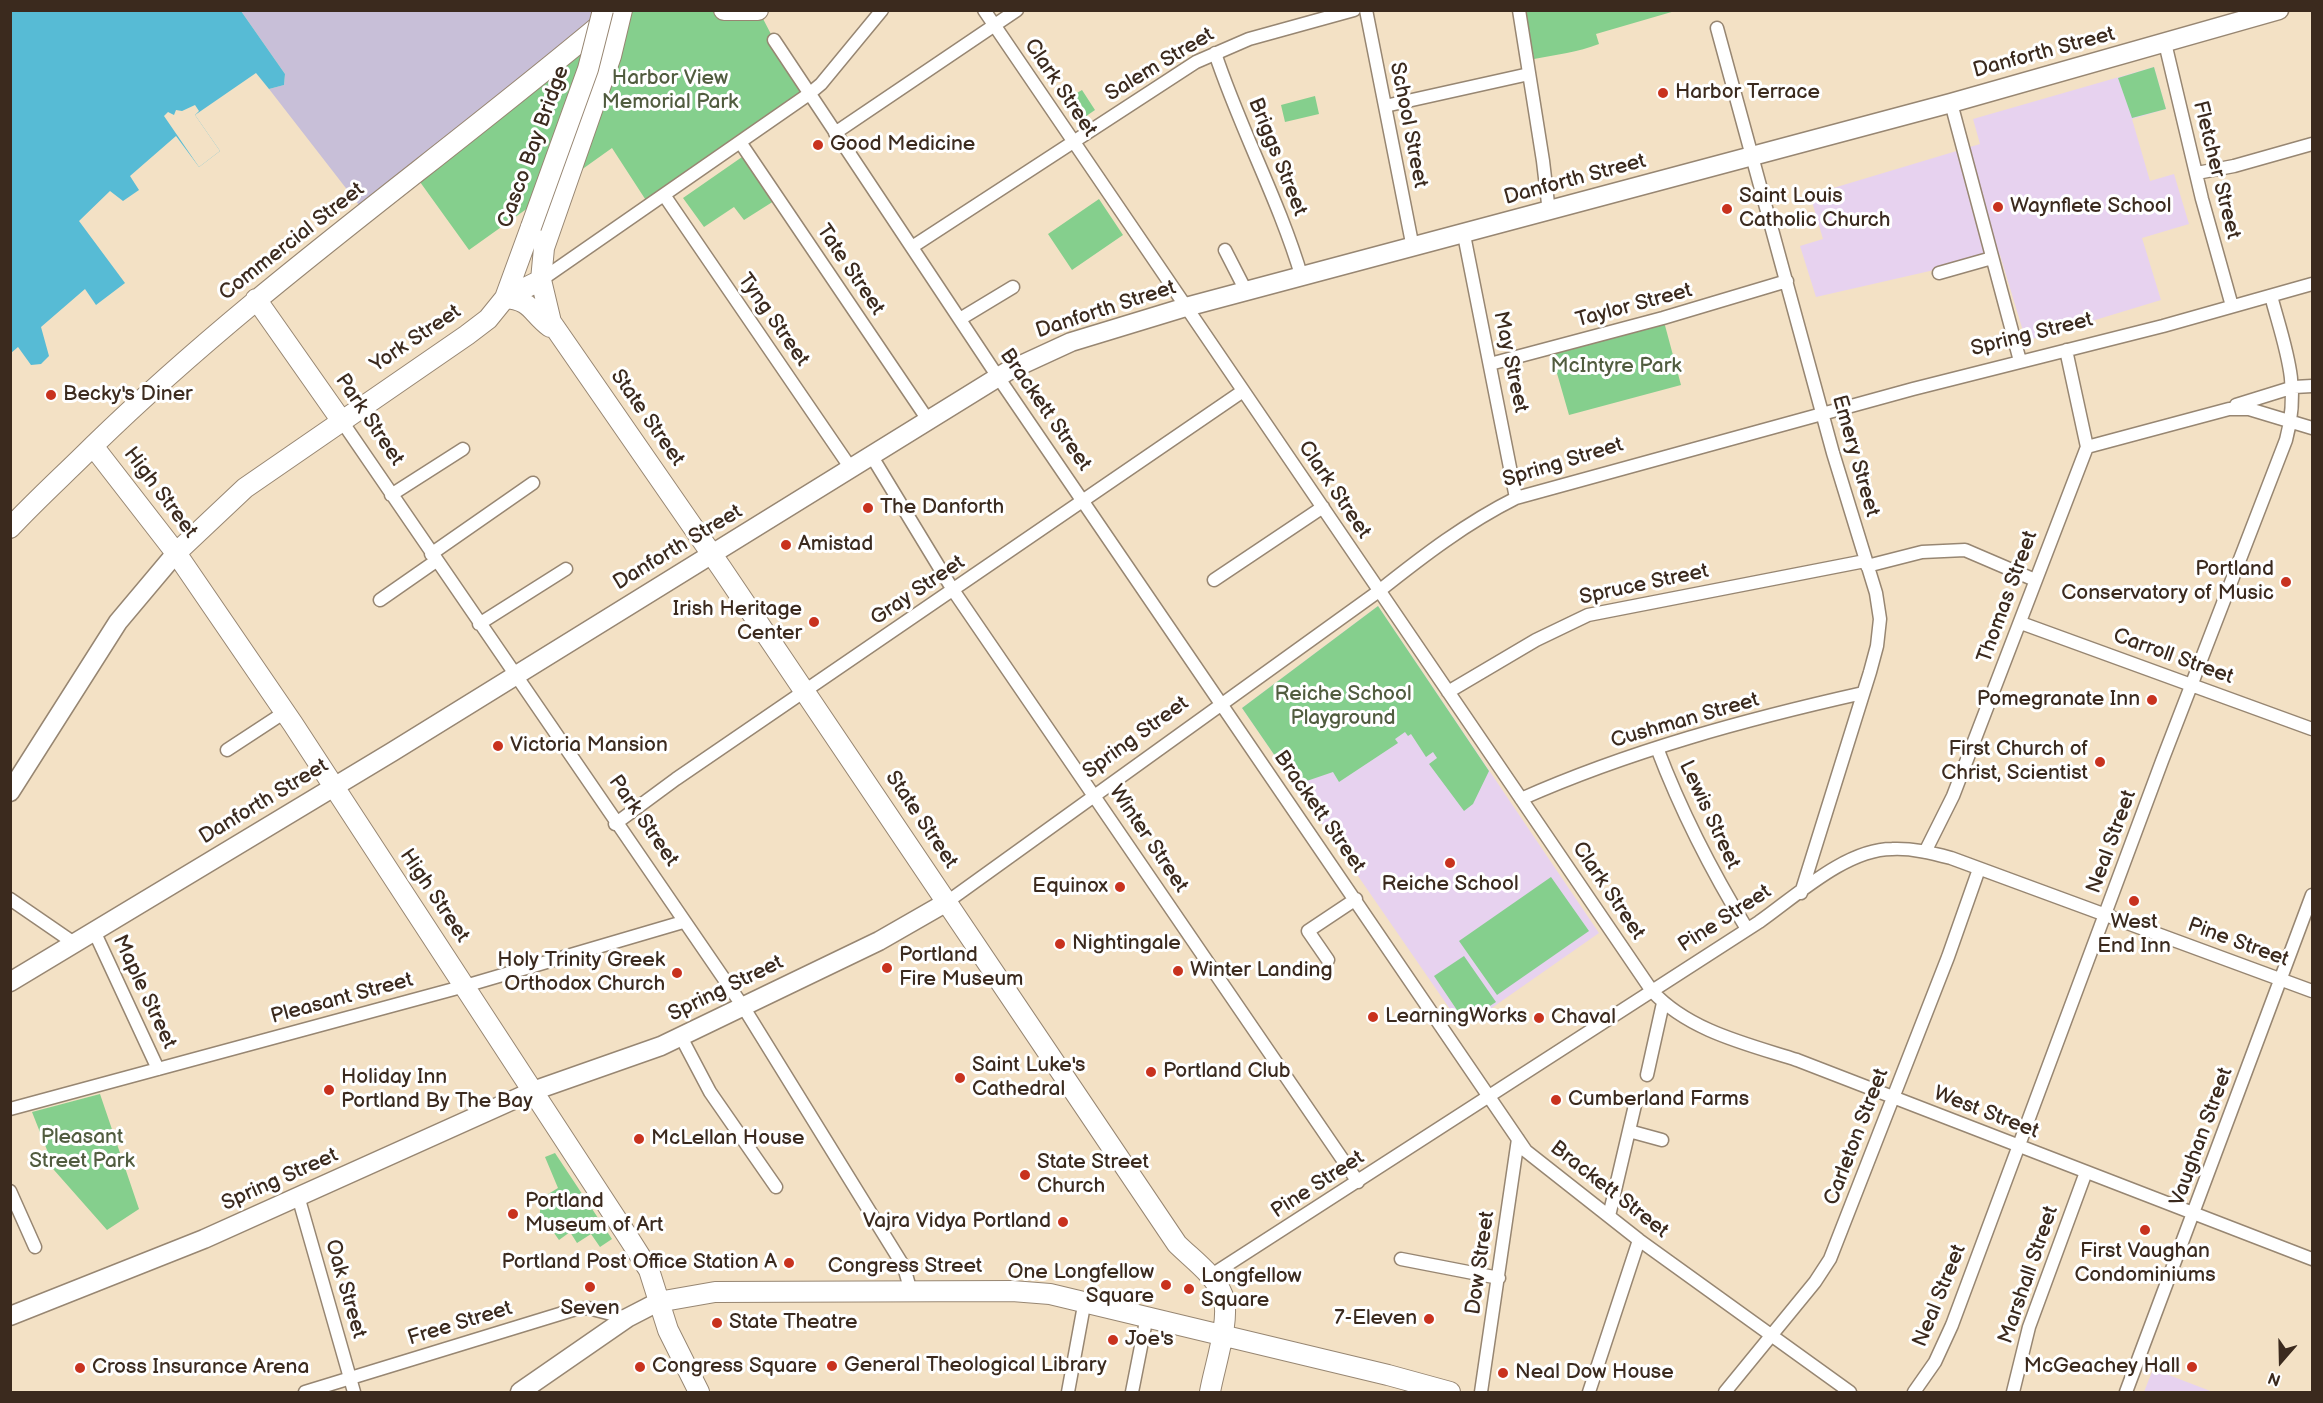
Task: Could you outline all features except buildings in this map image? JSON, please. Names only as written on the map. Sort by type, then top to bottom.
[{"type":"main road","name":"Casco Bay Bridge","points":[[541,280],[540,231],[603,10]]},
{"type":"main road","name":"Casco Bay Bridge","points":[[505,298],[540,231],[611,56],[619,10]]},
{"type":"main road","name":"Commercial Street","points":[[10,528],[160,383],[256,299],[515,96],[619,10]]},
{"type":"main road","points":[[724,10],[758,10]]},
{"type":"main road","name":"York Street","points":[[176,553],[245,488],[488,319],[505,298],[541,280]]},
{"type":"main road","name":"State Street","points":[[541,280],[546,309],[557,332],[712,554],[1177,1244],[1210,1276],[1223,1296],[1224,1320],[1210,1392]]},
{"type":"main road","points":[[505,298],[518,299],[527,303],[557,332]]},
{"type":"main road","name":"Park Street","points":[[256,299],[341,420]]},
{"type":"main road","name":"High Street","points":[[93,446],[176,553],[285,712],[649,1270],[668,1330],[699,1392]]},
{"type":"main road","name":"Congress Street","points":[[658,1302],[715,1292],[1030,1292],[1085,1300],[1450,1392]]},
{"type":"street","name":"York Street","points":[[541,280],[809,94],[821,84],[882,10]]},
{"type":"street","name":"Clark Street","points":[[984,10],[1652,991]]},
{"type":"street","points":[[835,133],[1017,10]]},
{"type":"street","name":"Salem Street","points":[[912,248],[1175,75],[1215,53],[1249,39],[1354,10]]},
{"type":"street","name":"School Street","points":[[1366,10],[1413,248]]},
{"type":"street","points":[[1519,10],[1544,161],[1549,212]]},
{"type":"street","name":"Danforth Street","points":[[10,982],[333,787],[850,467],[1040,354],[1071,342],[1186,307],[1464,235],[1752,154],[1951,103],[2279,10]]},
{"type":"street","name":"Emery Street","points":[[1717,28],[1823,416],[1876,593],[1880,619],[1877,646],[1801,893]]},
{"type":"street","name":"Brackett Street","points":[[774,40],[998,377],[1527,1151],[1639,1240],[1850,1392]]},
{"type":"street","name":"Fletcher Street","points":[[2165,43],[2232,306]]},
{"type":"street","name":"Briggs Street","points":[[1215,53],[1243,127],[1285,225],[1302,278]]},
{"type":"street","points":[[1384,106],[1529,74]]},
{"type":"street","points":[[1951,103],[2020,361]]},
{"type":"street","name":"Tate Street","points":[[740,142],[928,420]]},
{"type":"street","points":[[2198,173],[2234,166],[2313,144]]},
{"type":"street","name":"Tyng Street","points":[[663,195],[850,467]]},
{"type":"street","name":"May Street","points":[[1464,235],[1516,498]]},
{"type":"street","points":[[1225,250],[1247,292]]},
{"type":"street","points":[[1939,273],[1992,258]]},
{"type":"street","name":"Taylor Street","points":[[1490,364],[1663,318],[1787,281]]},
{"type":"street","name":"Spring Street","points":[[10,1316],[204,1239],[533,1091],[626,1060],[681,1037],[879,941],[947,902],[1467,525],[1516,498],[2313,284]]},
{"type":"street","points":[[960,319],[1013,287]]},
{"type":"street","name":"Neal Street","points":[[1914,1392],[1935,1362],[1952,1325],[2291,420],[2294,387],[2271,296]]},
{"type":"street","points":[[2066,350],[2087,447],[2212,413],[2294,387],[2313,386]]},
{"type":"street","name":"Gray Street","points":[[615,824],[676,779],[1243,391]]},
{"type":"street","points":[[2212,413],[2249,409],[2313,428]]},
{"type":"street","name":"Park Street","points":[[341,420],[615,824],[744,1008],[904,1267],[911,1292]]},
{"type":"street","name":"Thomas Street","points":[[1925,852],[1953,796],[2087,447]]},
{"type":"street","points":[[391,495],[463,449]]},
{"type":"street","name":"Winter Street","points":[[870,456],[953,591],[1095,795],[1358,1182]]},
{"type":"street","points":[[380,600],[532,483]]},
{"type":"street","points":[[1214,580],[1323,507]]},
{"type":"street","name":"Spruce Street","points":[[1448,692],[1536,640],[1588,615],[1922,552],[1965,550],[2035,580]]},
{"type":"street","name":"York Street","points":[[10,792],[118,622],[176,553]]},
{"type":"street","points":[[478,624],[566,569]]},
{"type":"street","name":"Carroll Street","points":[[2021,623],[2313,729]]},
{"type":"street","name":"Cushman Street","points":[[1521,799],[1601,767],[1657,748],[1863,693]]},
{"type":"street","points":[[227,750],[285,712]]},
{"type":"street","name":"Lewis Street","points":[[1657,748],[1684,813],[1747,929]]},
{"type":"street","name":"Pine Street","points":[[1210,1276],[1652,991],[1850,860],[1871,851],[1891,849],[1925,852],[1979,869],[2313,991]]},
{"type":"street","name":"Carleton Street","points":[[1725,1392],[1830,1259],[1948,957],[1979,869]]},
{"type":"street","name":"Vaughan Street","points":[[2126,1392],[2313,895]]},
{"type":"street","points":[[10,899],[74,943]]},
{"type":"street","points":[[1328,960],[1308,931],[1356,899]]},
{"type":"street","name":"Pleasant Street","points":[[10,1109],[465,986],[683,922]]},
{"type":"street","name":"Maple Street","points":[[94,931],[158,1069]]},
{"type":"street","name":"West Street","points":[[1652,991],[1663,1003],[1699,1026],[1892,1097],[2313,1259]]},
{"type":"street","points":[[1647,1075],[1663,1003]]},
{"type":"street","points":[[681,1037],[710,1092],[776,1187]]},
{"type":"street","points":[[1608,1216],[1635,1105]]},
{"type":"street","points":[[1629,1131],[1662,1140]]},
{"type":"street","name":"Dow Street","points":[[1481,1392],[1518,1138]]},
{"type":"street","name":"Marshall Street","points":[[2013,1392],[2029,1327],[2086,1172]]},
{"type":"street","points":[[10,1191],[35,1247]]},
{"type":"street","name":"Oak Street","points":[[298,1196],[354,1392]]},
{"type":"street","points":[[1589,1392],[1639,1240]]},
{"type":"street","points":[[1401,1259],[1499,1278]]},
{"type":"street","points":[[1068,1392],[1085,1300]]},
{"type":"street","name":"Congress Street","points":[[520,1392],[627,1318],[658,1302]]},
{"type":"street","name":"Free Street","points":[[305,1392],[576,1309],[588,1308],[627,1318]]},
{"type":"street","points":[[1132,1392],[1147,1316]]},
{"type":"shaded area","points":[[241,11],[617,11],[366,214],[269,89],[284,85],[285,74]]},
{"type":"shaded area","name":"Waynflete School","points":[[2154,67],[2166,109],[2132,119],[2150,181],[2174,174],[2189,224],[2142,238],[2161,300],[2026,341],[2000,255],[1816,297],[1800,246],[1823,239],[1810,195],[1980,144],[1973,119]]},
{"type":"shaded area","name":"Reiche School","points":[[1378,606],[1599,933],[1463,1028],[1242,708]]},
{"type":"shaded area","points":[[2153,1369],[2213,1392],[2144,1392]]},
{"type":"green space","name":"Harbor View Memorial Park","points":[[616,11],[759,11],[774,40],[809,94],[649,205],[612,148],[469,250],[415,175]]},
{"type":"green space","points":[[1525,11],[1675,11],[1596,34],[1599,44],[1591,47],[1534,59]]},
{"type":"green space","points":[[2154,67],[2166,109],[2132,118],[2118,78]]},
{"type":"green space","points":[[1082,90],[1095,110],[1079,121],[1065,100]]},
{"type":"green space","points":[[1315,96],[1319,114],[1285,122],[1281,105]]},
{"type":"green space","points":[[742,157],[774,201],[744,220],[734,207],[704,227],[683,198]]},
{"type":"green space","points":[[1099,199],[1123,235],[1072,270],[1048,234]]},
{"type":"green space","name":"McIntyre Park","points":[[1663,318],[1681,385],[1569,415],[1550,349]]},
{"type":"green space","name":"Reiche School Playground","points":[[1378,606],[1489,771],[1473,804],[1464,811],[1429,764],[1437,758],[1433,752],[1426,757],[1411,734],[1408,736],[1405,732],[1395,739],[1398,743],[1339,782],[1333,772],[1295,785],[1242,708]]},
{"type":"green space","points":[[1551,877],[1589,931],[1497,995],[1459,941]]},
{"type":"green space","points":[[1464,956],[1496,1002],[1465,1022],[1434,976]]},
{"type":"green space","name":"Pleasant Street Park","points":[[100,1094],[139,1209],[107,1230],[39,1153],[47,1150],[32,1112]]},
{"type":"green space","points":[[555,1153],[612,1239],[600,1247],[591,1234],[577,1243],[570,1232],[559,1240],[540,1213],[540,1207],[535,1202],[558,1188],[545,1157]]},
{"type":"water","points":[[11,11],[241,11],[285,74],[284,85],[269,89],[256,73],[195,115],[220,151],[199,167],[176,136],[130,176],[139,190],[123,201],[110,191],[79,221],[125,283],[96,305],[85,289],[41,327],[49,356],[41,364],[31,365],[18,347],[11,353]]},
{"type":"pier","points":[[195,105],[199,111],[195,115],[220,151],[199,167],[164,116],[168,112],[174,115],[176,110],[182,111]]},
{"type":"place","name":"Harbor Terrace","points":[[1663,93]]},
{"type":"place","name":"Good Medicine","points":[[818,145]]},
{"type":"place","name":"Waynflete School","points":[[1998,207]]},
{"type":"place","name":"Saint Louis Catholic Church","points":[[1727,209]]},
{"type":"place","name":"Becky's Diner","points":[[51,395]]},
{"type":"place","name":"The Danforth","points":[[868,508]]},
{"type":"place","name":"Amistad","points":[[786,545]]},
{"type":"place","name":"Portland Conservatory of Music","points":[[2286,582]]},
{"type":"place","name":"Irish Heritage Center","points":[[814,622]]},
{"type":"place","name":"Pomegranate Inn","points":[[2152,700]]},
{"type":"place","name":"Victoria Mansion","points":[[498,746]]},
{"type":"place","name":"First Church of Christ, Scientist","points":[[2100,762]]},
{"type":"place","name":"Reiche School","points":[[1450,863]]},
{"type":"place","name":"Equinox","points":[[1120,887]]},
{"type":"place","name":"West End Inn","points":[[2134,901]]},
{"type":"place","name":"Nightingale","points":[[1060,944]]},
{"type":"place","name":"Portland Fire Museum","points":[[887,968]]},
{"type":"place","name":"Winter Landing","points":[[1178,971]]},
{"type":"place","name":"Holy Trinity Greek Orthodox Church","points":[[677,973]]},
{"type":"place","name":"LearningWorks","points":[[1373,1017]]},
{"type":"place","name":"Chaval","points":[[1539,1018]]},
{"type":"place","name":"Portland Club","points":[[1151,1072]]},
{"type":"place","name":"Saint Luke's Cathedral","points":[[960,1078]]},
{"type":"place","name":"Holiday Inn Portland By The Bay","points":[[329,1090]]},
{"type":"place","name":"Cumberland Farms","points":[[1556,1100]]},
{"type":"place","name":"McLellan House","points":[[639,1139]]},
{"type":"place","name":"State Street Church","points":[[1025,1175]]},
{"type":"place","name":"Portland Museum of Art","points":[[513,1214]]},
{"type":"place","name":"Vajra Vidya Portland","points":[[1063,1222]]},
{"type":"place","name":"First Vaughan Condominiums","points":[[2145,1230]]},
{"type":"place","name":"Portland Post Office Station A","points":[[789,1263]]},
{"type":"place","name":"One Longfellow Square","points":[[1166,1285]]},
{"type":"place","name":"Seven","points":[[590,1287]]},
{"type":"place","name":"Longfellow Square","points":[[1189,1289]]},
{"type":"place","name":"7-Eleven","points":[[1429,1319]]},
{"type":"place","name":"State Theatre","points":[[717,1323]]},
{"type":"place","name":"Joe's","points":[[1113,1340]]},
{"type":"place","name":"General Theological Library","points":[[832,1366]]},
{"type":"place","name":"Congress Square","points":[[640,1367]]},
{"type":"place","name":"McGeachey Hall","points":[[2192,1367]]},
{"type":"place","name":"Cross Insurance Arena","points":[[80,1368]]},
{"type":"place","name":"Neal Dow House","points":[[1503,1373]]}]
